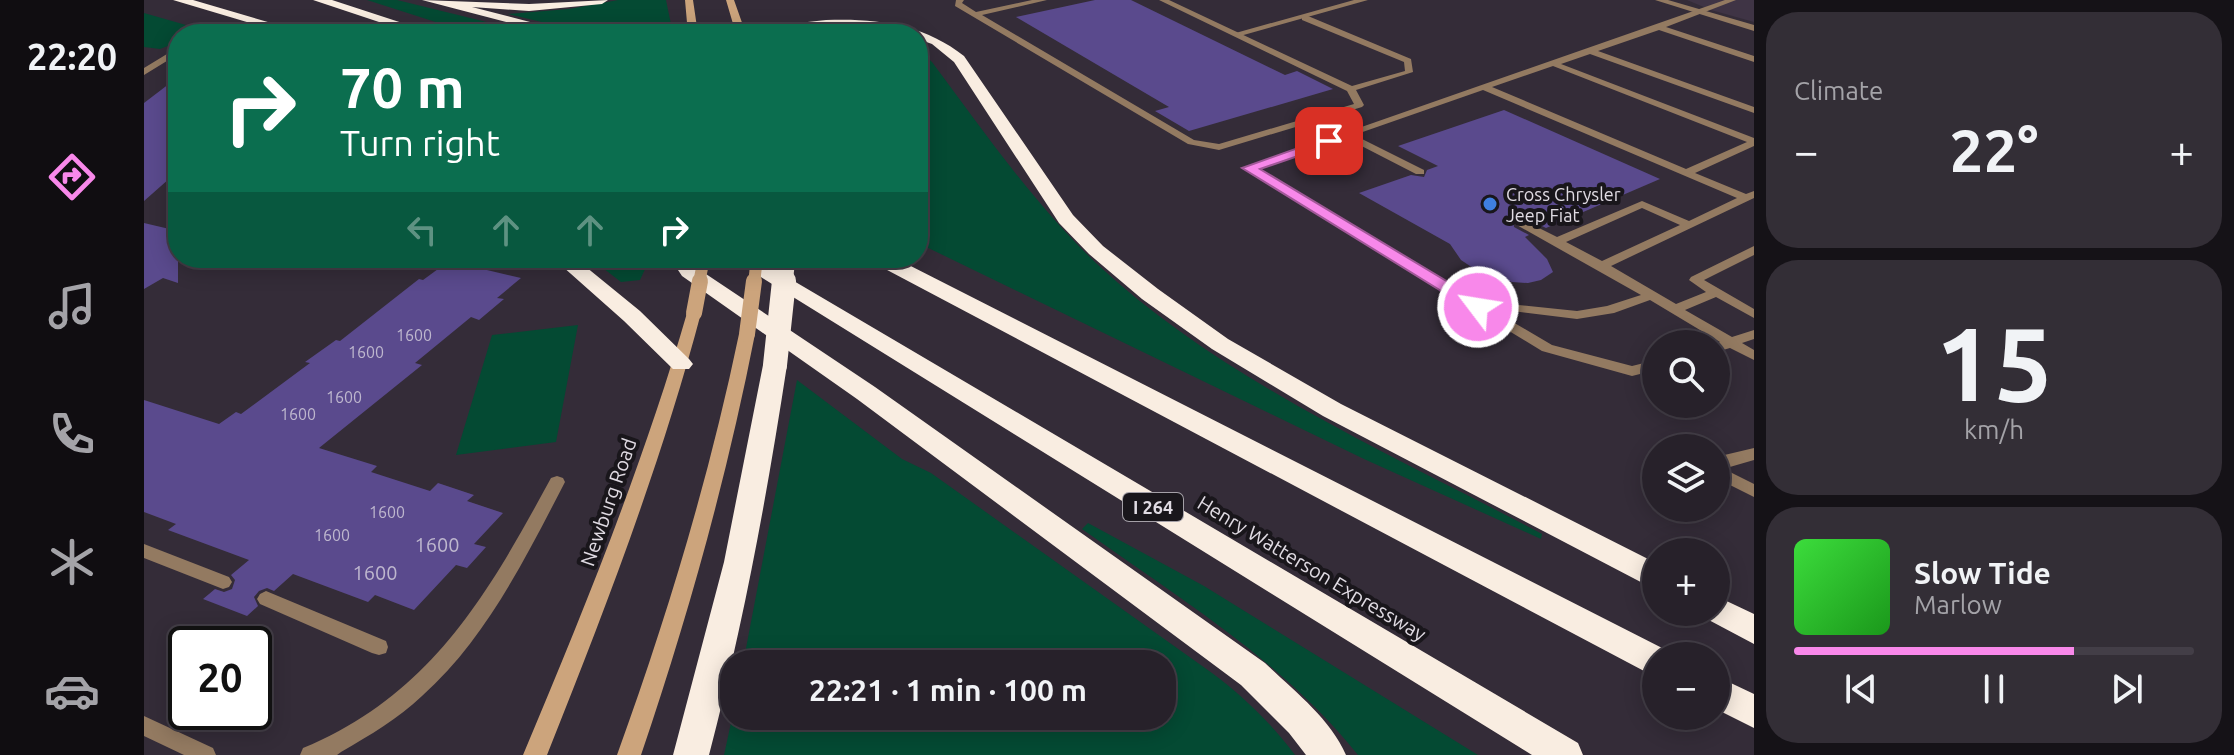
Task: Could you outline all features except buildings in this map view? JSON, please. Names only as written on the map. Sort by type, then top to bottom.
[{"type":"highway","points":[[179,0],[268,24]]},
{"type":"highway","points":[[319,0],[397,24]]},
{"type":"highway","points":[[428,0],[528,24]]},
{"type":"highway","points":[[457,0],[481,6],[521,8],[602,0]]},
{"type":"highway","points":[[235,14],[240,24]]},
{"type":"highway","points":[[830,24],[858,24]]},
{"type":"highway","points":[[928,38],[959,59],[1066,219],[1096,250],[1150,294],[1220,344],[1332,410],[1642,570]]},
{"type":"highway","points":[[575,268],[632,316],[681,364]]},
{"type":"highway","points":[[686,268],[879,402],[1253,674],[1301,721],[1328,755]]},
{"type":"highway","name":"Henry Watterson Expressway","points":[[757,268],[1565,755]]},
{"type":"highway","points":[[691,755],[719,658],[758,474],[775,365],[785,268]]},
{"type":"highway","points":[[898,268],[1642,654]]},
{"type":"highway","points":[[1730,617],[1754,630]]},
{"type":"highway","points":[[1730,699],[1754,712]]},
{"type":"main road","points":[[689,0],[692,24]]},
{"type":"main road","points":[[730,0],[738,24]]},
{"type":"main road","name":"Newburg Road","points":[[535,755],[608,578],[681,364],[702,268]]},
{"type":"main road","points":[[629,755],[693,565],[735,401],[756,268]]},
{"type":"street","points":[[1237,34],[1364,0]]},
{"type":"street","points":[[1659,0],[1754,28]]},
{"type":"street","points":[[144,72],[168,57]]},
{"type":"street","points":[[1730,460],[1754,454]]},
{"type":"lane","points":[[960,0],[958,4],[1191,142],[1219,147],[1359,105],[1351,89],[1163,0]]},
{"type":"lane","points":[[975,14],[1043,0]]},
{"type":"lane","points":[[1642,368],[1632,371],[1547,348],[1249,168],[1593,52],[1732,0]]},
{"type":"lane","points":[[1175,5],[1185,3]]},
{"type":"lane","points":[[1305,18],[1408,61],[1409,72],[1351,89]]},
{"type":"lane","points":[[1659,27],[1754,59]]},
{"type":"lane","points":[[1593,52],[1754,110]]},
{"type":"lane","points":[[1554,64],[1754,142]]},
{"type":"lane","points":[[1483,87],[1686,173],[1750,196]]},
{"type":"lane","points":[[1347,135],[1420,172]]},
{"type":"lane","points":[[1686,173],[1754,142]]},
{"type":"lane","points":[[1602,266],[1750,196]]},
{"type":"lane","points":[[1556,242],[1642,204],[1689,225]]},
{"type":"lane","points":[[1519,222],[1602,266],[1754,356]]},
{"type":"lane","points":[[1754,250],[1695,280],[1754,314]]},
{"type":"lane","points":[[1675,309],[1717,292]]},
{"type":"lane","points":[[1454,293],[1509,308],[1577,315],[1609,310],[1652,295]]},
{"type":"lane","points":[[1730,344],[1754,334]]},
{"type":"lane","points":[[1730,478],[1754,491]]},
{"type":"lane","points":[[310,755],[376,723],[432,677],[507,578],[557,482]]},
{"type":"lane","points":[[144,551],[223,582]]},
{"type":"lane","points":[[266,599],[379,647]]},
{"type":"lane","points":[[144,726],[206,755]]},
{"type":"shaded area","points":[[1687,0],[1754,0],[1754,22],[1711,10]]},
{"type":"green space","points":[[367,0],[397,0],[495,24],[442,24]]},
{"type":"green space","points":[[618,0],[666,0],[671,24],[550,24],[508,14],[569,9]]},
{"type":"green space","points":[[144,13],[182,24],[168,24],[168,46],[160,49],[144,47]]},
{"type":"green space","points":[[928,58],[1052,217],[1097,264],[1146,306],[1253,380],[1368,444],[1542,534],[1541,539],[1364,459],[928,248]]},
{"type":"green space","points":[[603,268],[646,268],[640,280],[621,282]]},
{"type":"green space","points":[[578,325],[556,442],[456,455],[492,335]]},
{"type":"green space","points":[[797,380],[902,459],[931,473],[1212,673],[1256,711],[1295,755],[724,755],[729,730],[1176,730],[1176,650],[746,650]]},
{"type":"green space","points":[[1088,523],[1204,586],[1478,755],[1358,755],[1297,689],[1192,606],[1082,529]]},
{"type":"place","name":"Cross Chrysler Jeep Fiat","points":[[1490,204]]},
{"type":"route","points":[[1329,141],[1249,168],[1478,307]]}]
